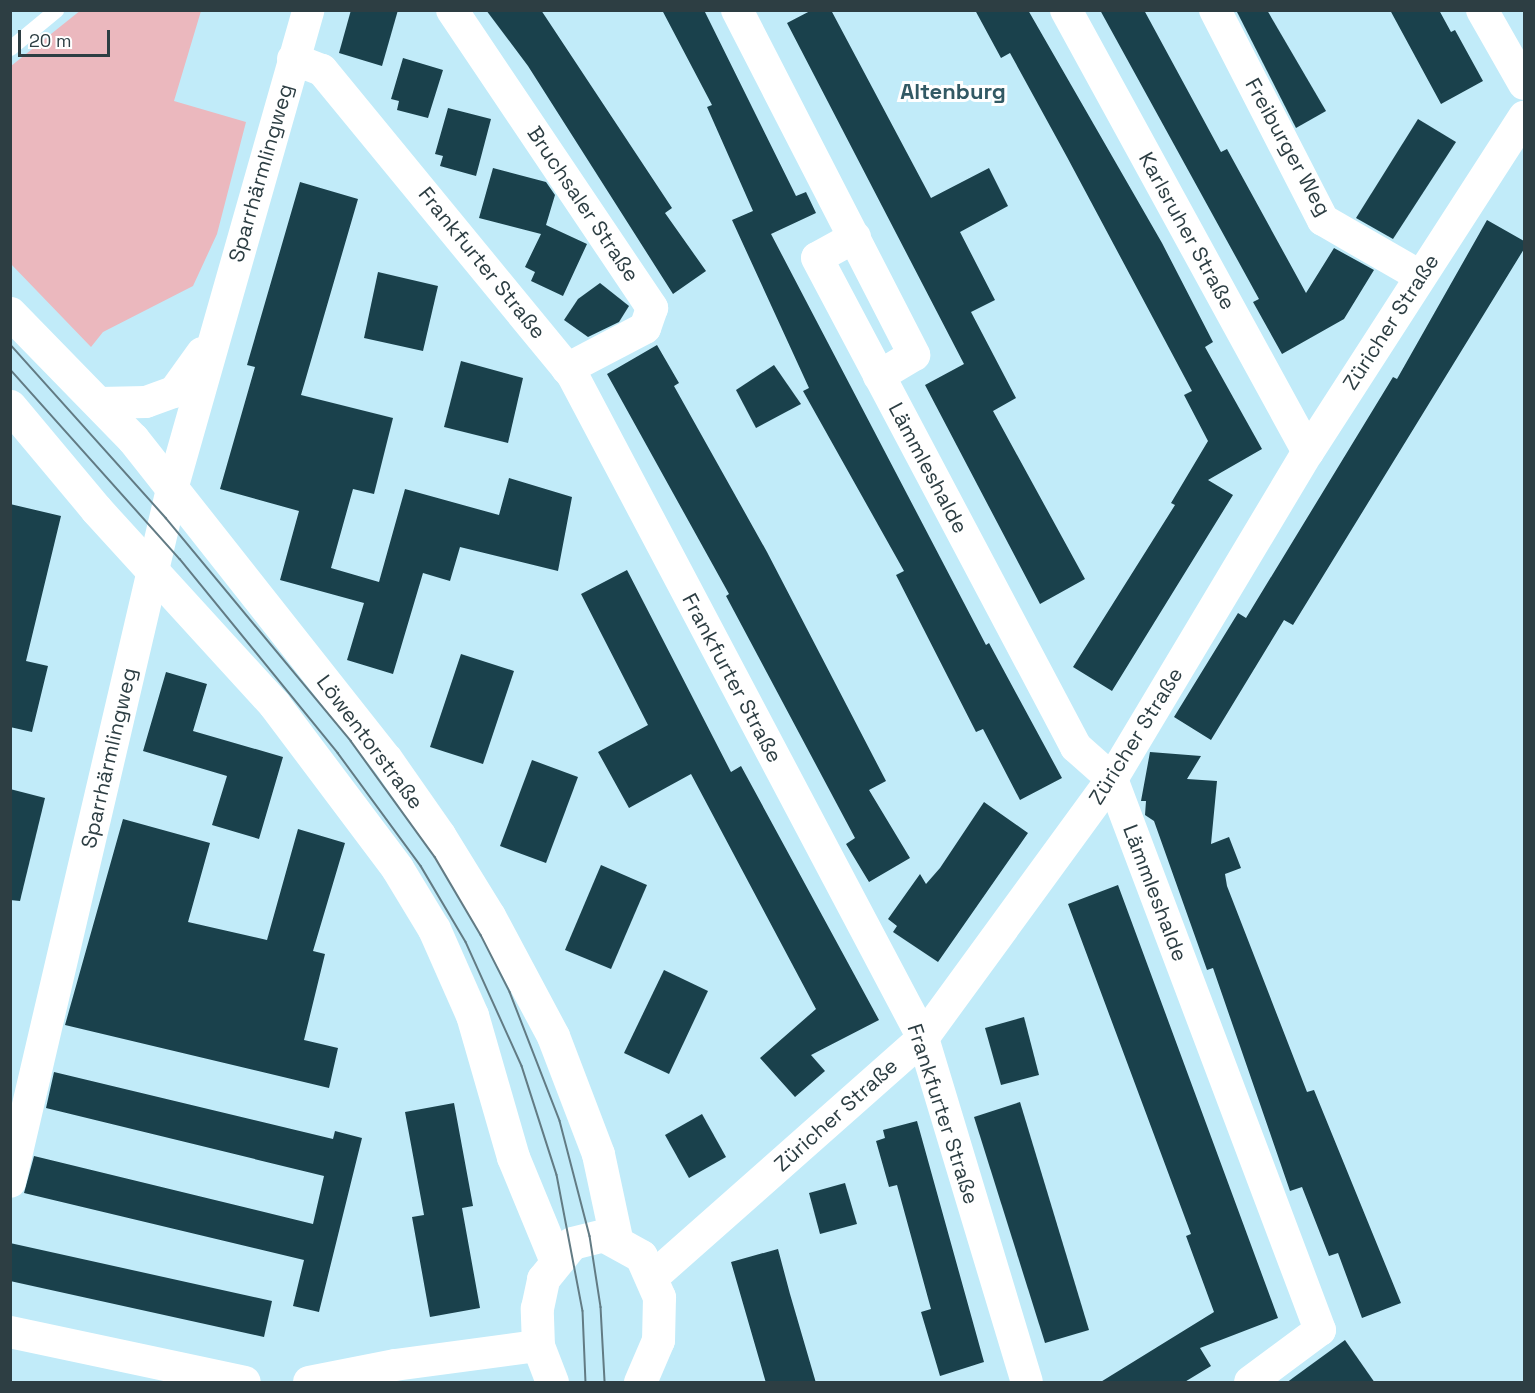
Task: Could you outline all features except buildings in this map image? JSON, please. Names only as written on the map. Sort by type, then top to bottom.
[{"type":"main road","name":"Löwentorstraße","points":[[10,313],[100,403],[172,489],[386,759],[489,916],[553,1036],[579,1099],[598,1154],[616,1238]]},
{"type":"main road","points":[[10,406],[89,502],[154,570],[274,704],[396,868],[434,929],[472,1015],[513,1157],[555,1259]]},
{"type":"main road","points":[[552,1383],[538,1346],[537,1308],[543,1279],[555,1259],[572,1242],[590,1236],[616,1238],[641,1256],[653,1277],[660,1307],[658,1340],[640,1383]]},
{"type":"street","name":"Sparrhärmlingweg","points":[[10,1182],[172,489],[308,10]]},
{"type":"street","name":"Bruchsaler Straße","points":[[452,10],[652,308],[645,328],[567,369]]},
{"type":"street","points":[[737,10],[914,355],[879,376]]},
{"type":"street","name":"Karlsruher Straße","points":[[1066,10],[1308,452]]},
{"type":"street","name":"Freiburger Weg","points":[[1215,10],[1323,220],[1420,276]]},
{"type":"street","points":[[1482,10],[1524,84]]},
{"type":"street","name":"Frankfurter Straße","points":[[293,59],[322,70],[567,369],[923,1038],[1027,1383]]},
{"type":"street","name":"Züricher Straße","points":[[653,1277],[923,1038],[1112,779],[1308,452],[1524,117]]},
{"type":"street","name":"Lämmleshalde","points":[[855,237],[817,258],[1076,747],[1112,779],[1320,1330],[1250,1383]]},
{"type":"street","name":"Sparrhärmlingweg","points":[[100,403],[146,402],[174,392],[215,335]]},
{"type":"street","points":[[10,1332],[245,1383]]},
{"type":"street","points":[[309,1383],[395,1365],[538,1346]]},
{"type":"lane","points":[[10,48],[56,10]]},
{"type":"shaded area","points":[[81,10],[201,11],[174,101],[246,122],[217,234],[193,286],[103,332],[91,347],[10,263],[11,66]]},
{"type":"tram line","points":[[10,344],[166,518],[351,741],[435,857],[481,935],[510,992],[560,1121],[590,1236],[601,1307],[605,1382]]},
{"type":"tram line","points":[[10,369],[180,559],[338,753],[421,866],[466,942],[522,1066],[557,1175],[583,1311],[586,1382]]},
{"type":"district","name":"Altenburg","points":[[953,92]]}]
